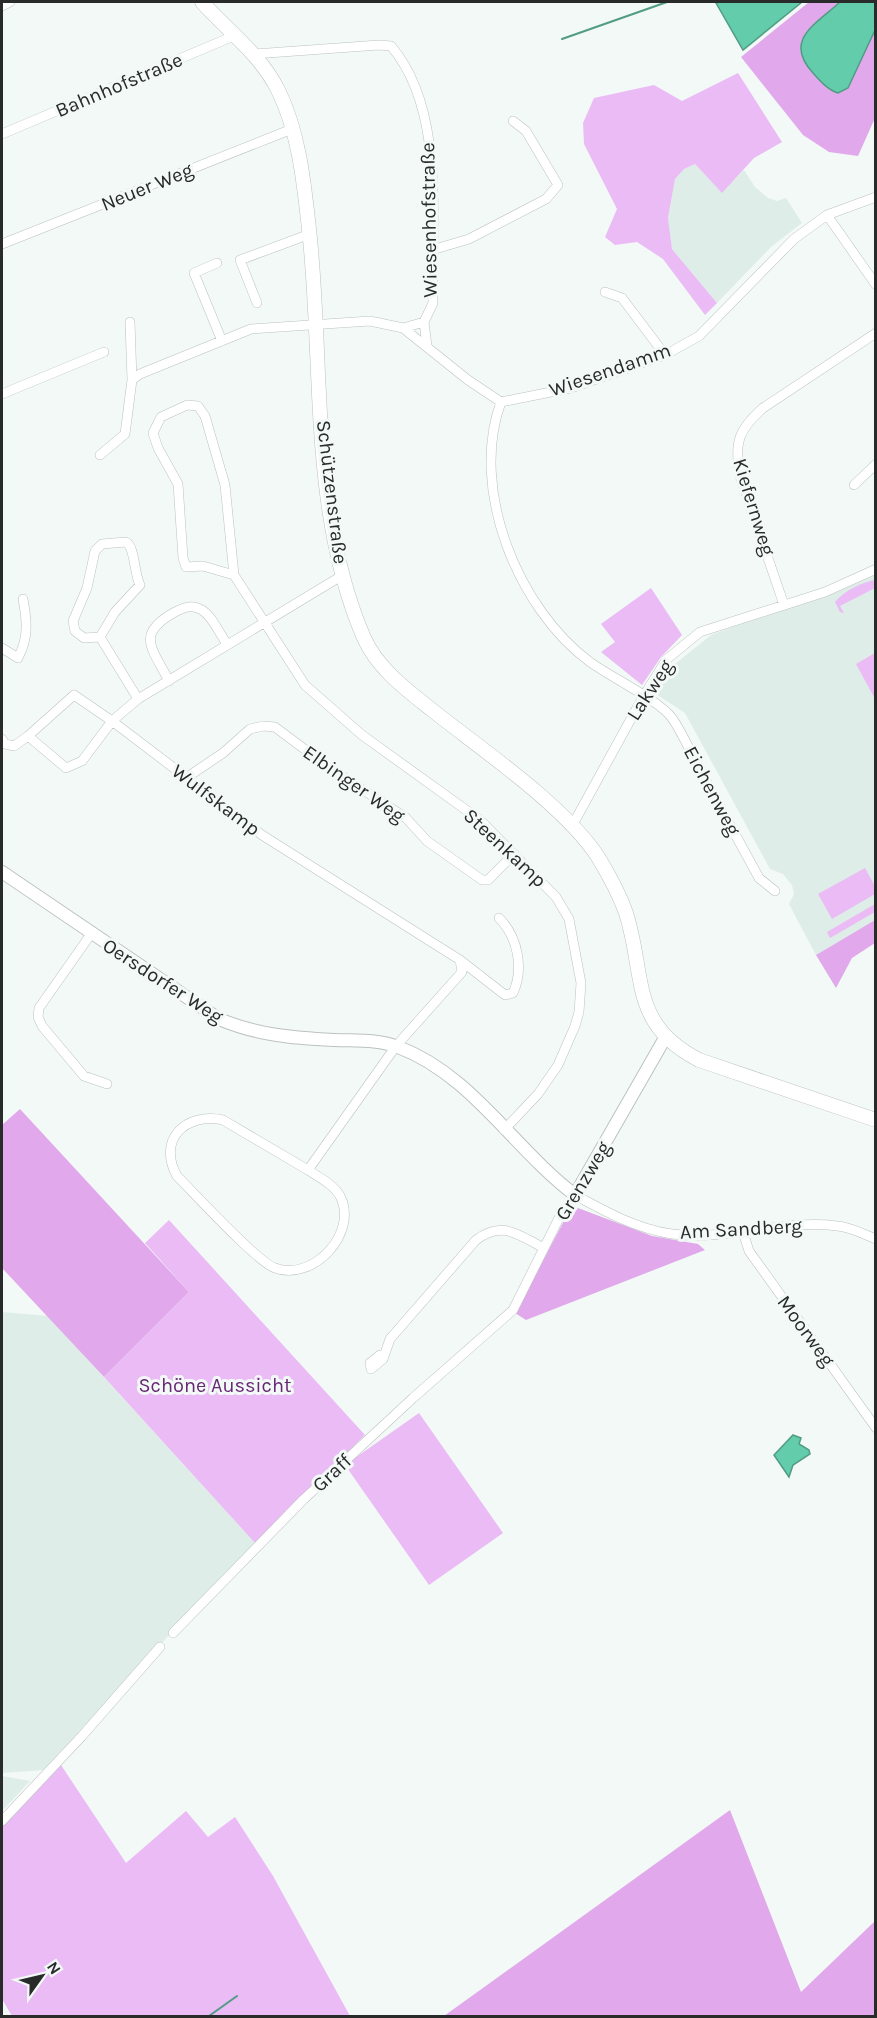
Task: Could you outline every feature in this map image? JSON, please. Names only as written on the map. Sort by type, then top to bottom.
[{"type":"main road","name":"Schützenstraße","points":[[202,2],[211,8],[254,54],[280,93],[292,129],[304,181],[317,325],[329,504],[343,575],[366,643],[382,666],[404,687],[536,793],[572,826],[593,850],[612,880],[626,913],[649,1015],[665,1038]]},
{"type":"main road","points":[[665,1038],[680,1051],[699,1060],[876,1120]]},
{"type":"street","points":[[2,6],[9,2]]},
{"type":"street","name":"Bahnhofstraße","points":[[2,134],[236,35]]},
{"type":"street","name":"Wiesenhofstraße","points":[[254,54],[391,46],[402,59],[418,92],[428,136],[432,175],[433,303],[424,322],[427,346]]},
{"type":"street","points":[[432,250],[469,239],[546,199],[555,191],[558,185],[526,132],[513,121]]},
{"type":"street","name":"Neuer Weg","points":[[2,244],[292,129]]},
{"type":"street","name":"Wiesendamm","points":[[501,402],[572,388],[665,355],[699,336],[794,239],[827,215],[876,197]]},
{"type":"street","points":[[827,215],[876,285]]},
{"type":"street","points":[[257,303],[240,260],[309,234]]},
{"type":"street","points":[[217,263],[194,273],[222,341]]},
{"type":"street","points":[[605,292],[622,298],[665,355]]},
{"type":"street","points":[[132,380],[140,374],[251,329],[370,321],[403,328],[468,380],[501,402]]},
{"type":"street","points":[[100,455],[125,434],[132,380],[130,322]]},
{"type":"street","name":"Wiesenhofstraße","points":[[403,328],[424,322]]},
{"type":"street","name":"Kiefernweg","points":[[784,605],[740,476],[736,454],[739,438],[746,422],[763,408],[876,333]]},
{"type":"street","points":[[2,394],[104,352]]},
{"type":"street","name":"Eichenweg","points":[[501,402],[496,418],[492,472],[501,529],[516,570],[546,618],[562,637],[589,661],[671,716],[759,878],[775,891]]},
{"type":"street","points":[[187,405],[198,406],[205,416],[225,485],[234,575],[203,566],[186,567],[180,529],[178,484],[158,448],[154,429],[160,417],[187,405]]},
{"type":"street","points":[[854,485],[876,464]]},
{"type":"street","points":[[126,542],[133,549],[135,576],[140,585],[115,612],[100,637],[84,638],[75,630],[74,621],[87,588],[95,551],[102,544],[126,542]]},
{"type":"street","name":"Lakweg","points":[[572,826],[643,697],[667,659],[700,632],[825,592],[876,569]]},
{"type":"street","name":"Steenkamp","points":[[234,575],[305,685],[362,735],[480,820],[556,897],[569,919],[581,983],[579,1012],[570,1042],[538,1094],[504,1130]]},
{"type":"street","points":[[2,739],[5,744],[14,746],[28,736],[66,768],[82,760],[111,721],[138,699],[343,575]]},
{"type":"street","points":[[2,648],[18,658],[25,644],[27,631],[23,598]]},
{"type":"street","points":[[169,681],[152,647],[151,631],[159,621],[182,608],[194,606],[206,613],[227,644]]},
{"type":"street","points":[[100,637],[138,699]]},
{"type":"street","name":"Wulfskamp","points":[[28,736],[74,695],[262,835],[460,960],[485,977],[497,991],[505,995],[513,993],[519,979],[519,968],[510,930],[499,918]]},
{"type":"street","name":"Elbinger Weg","points":[[186,778],[223,753],[250,729],[263,726],[275,727],[327,766],[406,818],[428,841],[482,880],[488,880],[514,854]]},
{"type":"street","name":"Oersdorfer Weg","points":[[2,872],[199,1007],[244,1030],[272,1036],[375,1042],[396,1046],[427,1060],[455,1080],[549,1176],[575,1195]]},
{"type":"street","points":[[92,934],[39,1008],[38,1017],[42,1026],[84,1076],[106,1084]]},
{"type":"street","points":[[308,1170],[396,1046],[452,987],[462,972],[460,960]]},
{"type":"street","name":"Grenzweg","points":[[501,1323],[513,1311],[560,1216],[575,1195],[665,1038]]},
{"type":"street","points":[[208,1117],[223,1120],[308,1170],[339,1195],[345,1213],[343,1230],[321,1258],[305,1269],[289,1272],[272,1268],[177,1176],[169,1162],[169,1148],[183,1127],[208,1117]]},
{"type":"street","name":"Am Sandberg","points":[[575,1195],[622,1220],[673,1234],[743,1232],[816,1225],[837,1226],[876,1239]]},
{"type":"street","points":[[383,1355],[390,1339],[476,1240],[484,1234],[505,1229],[544,1248]]},
{"type":"street","name":"Moorweg","points":[[743,1232],[749,1251],[876,1428]]},
{"type":"street","name":"Graff","points":[[173,1633],[256,1547],[357,1449],[501,1323]]},
{"type":"street","points":[[2,1821],[82,1736],[160,1647]]},
{"type":"shaded area","points":[[802,2],[743,50],[716,3]]},
{"type":"shaded area","points":[[809,2],[840,2],[808,31],[838,93],[848,88],[875,30],[875,118],[858,156],[829,152],[803,135],[741,57]]},
{"type":"shaded area","points":[[840,2],[875,2],[875,30],[848,88],[838,93],[816,76],[801,51],[806,34]]},
{"type":"shaded area","points":[[695,164],[722,192],[744,170],[755,187],[768,198],[777,201],[786,198],[802,223],[772,246],[717,303],[672,249],[668,218],[675,179],[684,169]]},
{"type":"shaded area","points":[[875,575],[875,920],[816,955],[789,904],[794,894],[792,885],[783,874],[770,869],[685,713],[656,694],[675,664],[711,635]]},
{"type":"shaded area","points":[[875,920],[875,943],[852,958],[836,988],[816,955]]},
{"type":"shaded area","points":[[20,1109],[189,1292],[104,1377],[2,1268],[2,1125]]},
{"type":"shaded area","points":[[578,1208],[652,1236],[698,1244],[705,1250],[526,1320],[515,1313],[565,1219]]},
{"type":"shaded area","points":[[2,1312],[48,1316],[255,1543],[43,1770],[2,1773]]},
{"type":"shaded area","points":[[793,1435],[801,1438],[799,1444],[809,1450],[810,1454],[793,1465],[789,1477],[774,1455]]},
{"type":"shaded area","points":[[2,1776],[30,1781],[2,1811]]},
{"type":"shaded area","points":[[730,1810],[801,1992],[875,1921],[875,2016],[444,2016]]},
{"type":"green space","points":[[738,73],[782,142],[754,158],[722,193],[695,164],[684,169],[675,179],[668,218],[672,249],[717,303],[705,315],[663,259],[637,242],[615,245],[605,237],[617,209],[584,144],[583,123],[594,98],[654,85],[682,101]]},
{"type":"green space","points":[[875,580],[875,588],[840,606],[844,613],[840,612],[835,602],[839,598],[864,583]]},
{"type":"green space","points":[[651,588],[682,635],[661,657],[642,685],[601,652],[615,642],[601,624]]},
{"type":"green space","points":[[875,653],[875,699],[856,664]]},
{"type":"green space","points":[[865,868],[875,886],[875,894],[832,919],[818,894]]},
{"type":"green space","points":[[875,904],[875,912],[830,938],[827,932]]},
{"type":"green space","name":"Schöne Aussicht","points":[[169,1220],[365,1435],[255,1543],[104,1377],[189,1292],[145,1243]]},
{"type":"green space","points":[[419,1413],[503,1533],[429,1585],[345,1465]]},
{"type":"green space","points":[[61,1765],[126,1863],[186,1811],[208,1837],[235,1817],[273,1876],[350,2016],[12,2016],[2,1999],[2,1827]]},
{"type":"waterway","points":[[562,39],[667,2]]},
{"type":"waterway","points":[[209,2016],[237,1996]]}]
